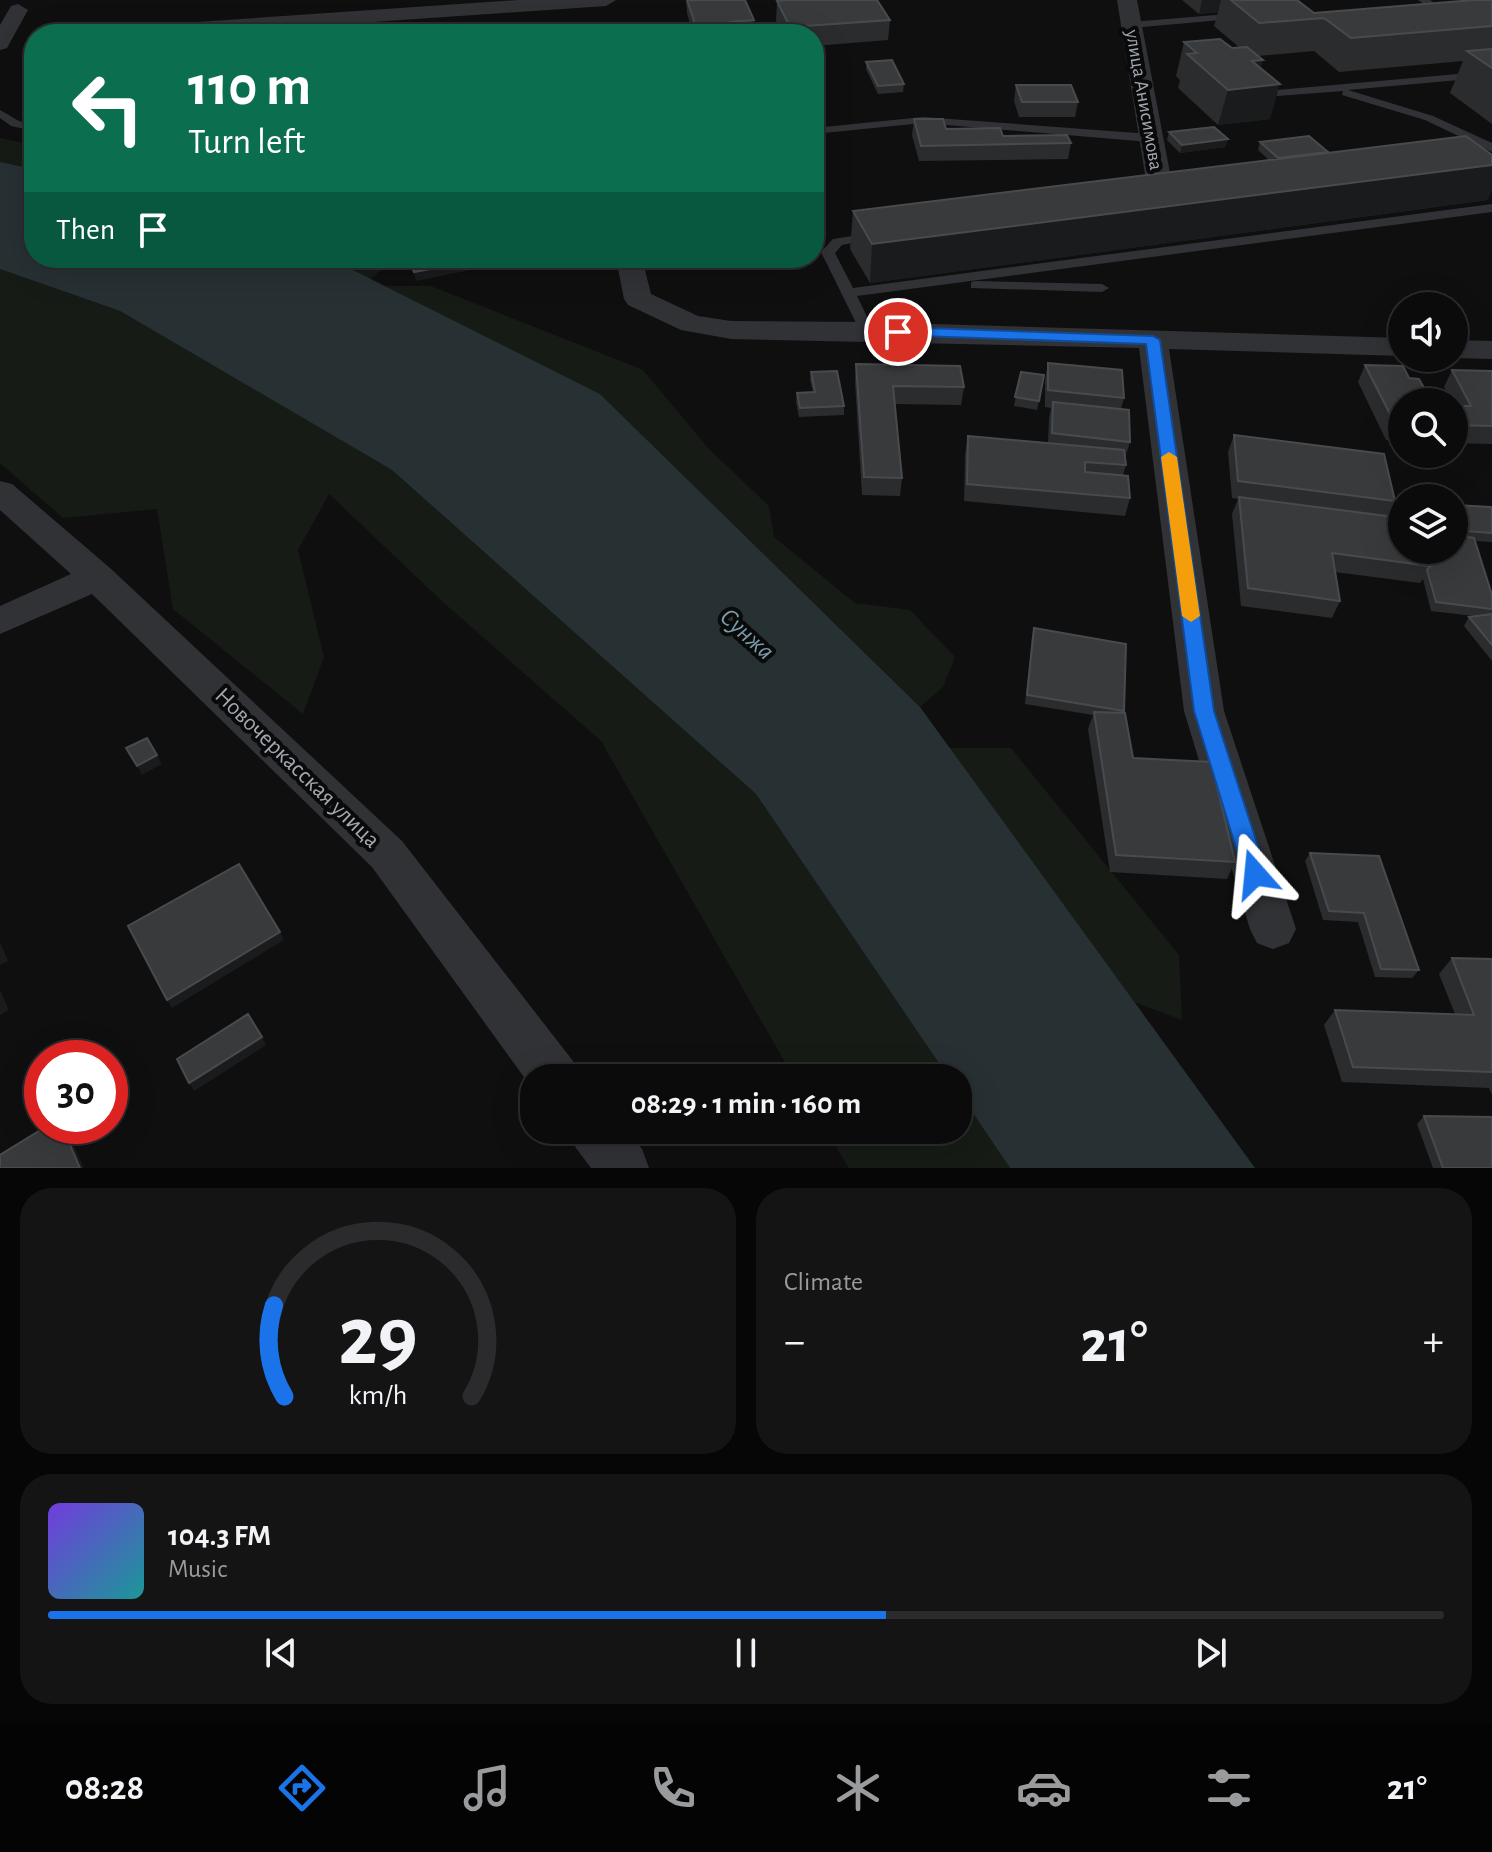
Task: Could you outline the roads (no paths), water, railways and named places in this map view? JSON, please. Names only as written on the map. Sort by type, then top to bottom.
[{"type":"street","points":[[248,24],[606,0]]},
{"type":"street","name":"улица Анисимова","points":[[1127,0],[1162,199]]},
{"type":"street","points":[[567,1],[573,24]]},
{"type":"street","points":[[0,42],[18,10]]},
{"type":"street","points":[[0,42],[23,40]]},
{"type":"street","points":[[631,268],[638,299],[691,324],[731,330],[867,331],[1388,347]]},
{"type":"street","points":[[1153,340],[1204,711],[1273,929]]},
{"type":"street","points":[[1468,349],[1492,350]]},
{"type":"street","name":"Новочеркасская улица","points":[[0,492],[97,577],[387,854],[544,1064]]},
{"type":"street","points":[[0,621],[97,577]]},
{"type":"street","points":[[605,1144],[623,1168]]},
{"type":"lane","points":[[1423,0],[1460,24],[1445,25]]},
{"type":"lane","points":[[1131,25],[1248,15]]},
{"type":"lane","points":[[1277,93],[1492,74]]},
{"type":"lane","points":[[1335,89],[1429,118],[1492,148]]},
{"type":"lane","points":[[0,113],[15,124],[24,126]]},
{"type":"lane","points":[[824,130],[923,120],[1150,138]]},
{"type":"lane","points":[[846,293],[1492,208]]},
{"type":"lane","points":[[867,331],[828,252],[838,242],[887,233]]},
{"type":"lane","points":[[917,284],[1102,288]]},
{"type":"water","name":"Сунжа","points":[[0,162],[24,167],[24,268],[349,268],[600,394],[920,707],[1255,1168],[1010,1168],[972,1112],[972,1064],[939,1064],[756,794],[392,470],[120,311],[0,269]]}]
